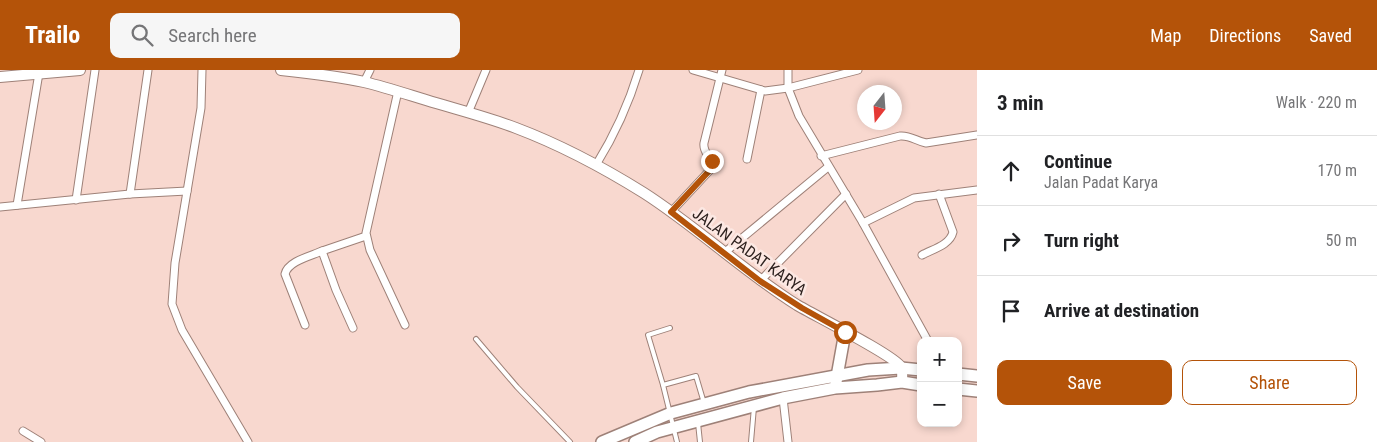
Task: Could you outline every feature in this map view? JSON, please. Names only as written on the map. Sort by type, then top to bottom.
[{"type":"main road","points":[[836,382],[845,332]]},
{"type":"main road","points":[[634,442],[657,432],[783,398],[868,370],[902,368],[917,370]]},
{"type":"main road","points":[[962,374],[977,376]]},
{"type":"main road","points":[[602,442],[671,413],[749,392],[836,382],[877,385],[902,382],[917,384]]},
{"type":"main road","points":[[962,389],[977,391]]},
{"type":"street","points":[[0,76],[80,70]]},
{"type":"street","points":[[76,200],[95,70]]},
{"type":"street","points":[[130,194],[148,70]]},
{"type":"street","points":[[202,70],[201,108],[175,263],[172,304],[182,330],[248,442]]},
{"type":"street","name":"JALAN PADAT KARYA","points":[[281,70],[364,82],[398,91],[517,128],[596,165],[644,193],[671,212],[760,281],[802,308],[880,351],[897,362],[902,368]]},
{"type":"street","points":[[364,82],[370,70]]},
{"type":"street","points":[[468,113],[486,70]]},
{"type":"street","points":[[596,165],[606,148],[632,91],[639,70]]},
{"type":"street","points":[[693,70],[761,90],[788,88],[858,70]]},
{"type":"street","points":[[671,212],[712,166],[712,161],[703,148],[722,70]]},
{"type":"street","points":[[788,70],[788,88],[799,116],[863,223],[926,337]]},
{"type":"street","points":[[17,205],[40,73]]},
{"type":"street","points":[[747,159],[761,90]]},
{"type":"street","points":[[398,91],[366,236],[370,250],[405,325]]},
{"type":"street","points":[[822,156],[900,136],[910,136],[926,143],[977,135]]},
{"type":"street","points":[[724,253],[828,167]]},
{"type":"street","points":[[863,223],[909,200],[939,194],[977,190]]},
{"type":"street","points":[[0,207],[130,194],[187,191]]},
{"type":"street","points":[[760,281],[846,194]]},
{"type":"street","points":[[922,255],[949,241],[952,237],[953,232],[939,194]]},
{"type":"street","points":[[305,325],[284,274],[291,265],[322,251],[366,236]]},
{"type":"street","points":[[322,251],[336,290],[353,328]]},
{"type":"street","points":[[902,368],[902,382]]},
{"type":"street","points":[[783,398],[788,442]]},
{"type":"street","points":[[23,431],[41,442]]},
{"type":"lane","points":[[670,328],[648,335],[671,413],[677,442]]},
{"type":"lane","points":[[476,339],[517,387],[570,442]]},
{"type":"lane","points":[[663,386],[696,376],[705,404]]},
{"type":"lane","points":[[751,442],[754,405]]},
{"type":"lane","points":[[698,421],[700,442]]},
{"type":"route","points":[[712,161],[710,170],[671,212],[760,281],[822,320],[845,332]]}]
